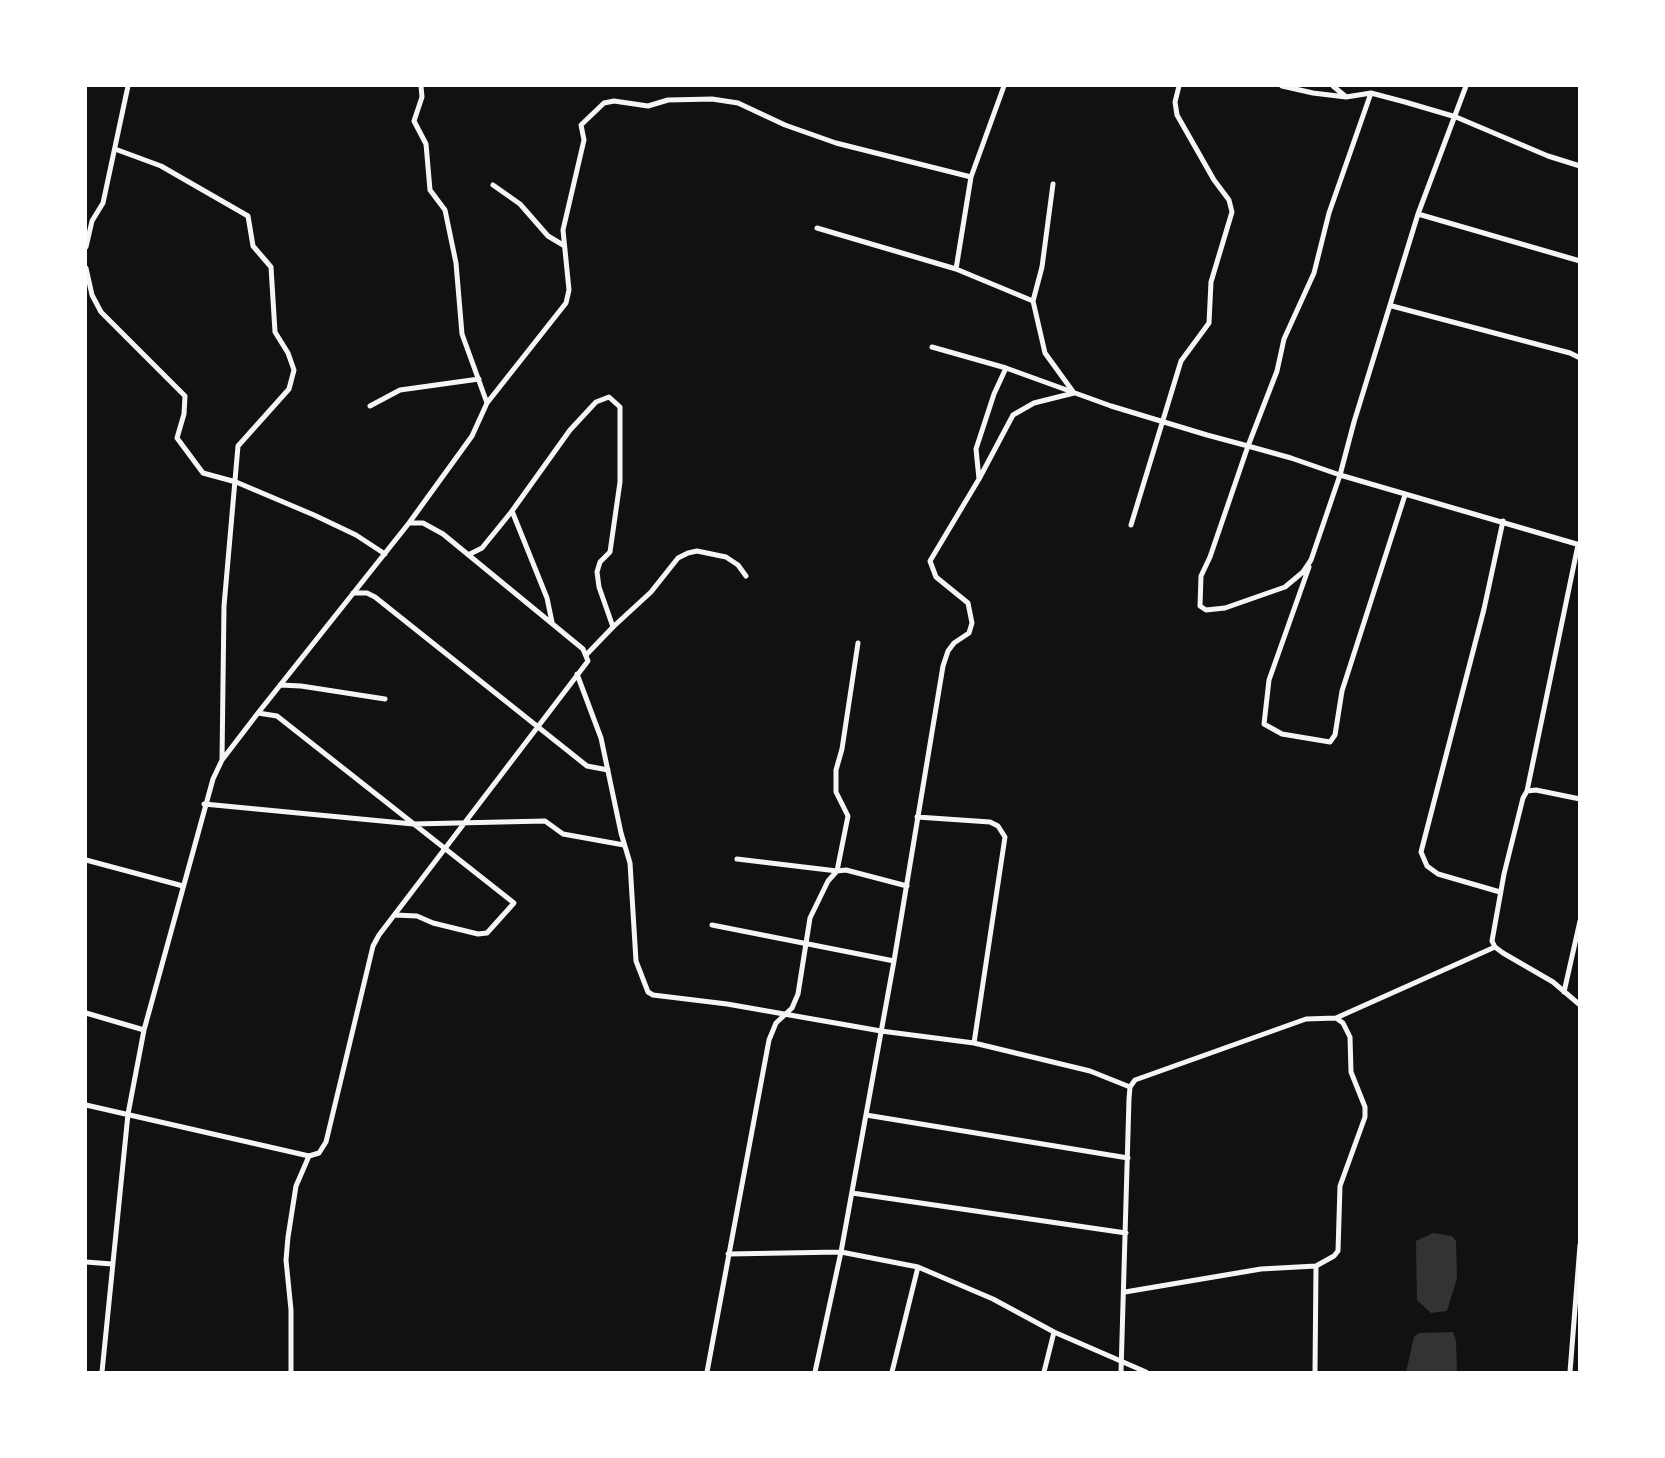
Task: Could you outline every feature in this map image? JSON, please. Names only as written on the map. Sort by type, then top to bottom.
[{"type":"street","points":[[86,248],[92,221],[102,203],[128,86]]},
{"type":"street","points":[[421,86],[422,97],[414,121],[426,144],[430,190],[445,210],[456,263],[462,334],[487,402]]},
{"type":"street","points":[[956,269],[971,177],[1004,86]]},
{"type":"street","points":[[1131,525],[1161,420],[1182,361],[1209,322],[1211,282],[1232,212],[1229,200],[1214,180],[1177,115],[1175,102],[1179,86]]},
{"type":"street","points":[[1282,86],[1346,97],[1371,93],[1456,117],[1548,156],[1580,166]]},
{"type":"street","points":[[1333,86],[1346,97]]},
{"type":"street","points":[[1405,495],[1342,691],[1335,735],[1330,742],[1281,734],[1264,724],[1269,680],[1340,475],[1418,214],[1466,86]]},
{"type":"street","points":[[1311,560],[1303,572],[1285,587],[1225,608],[1206,610],[1200,606],[1201,576],[1277,371],[1284,339],[1314,273],[1329,213],[1371,93]]},
{"type":"street","points":[[102,1372],[128,1114],[144,1030],[204,804],[222,760],[409,523],[472,436],[487,402],[566,303],[569,290],[563,245],[567,203],[584,140],[581,125],[584,120],[610,101],[648,106],[679,100],[712,99],[738,103],[785,125],[836,143],[971,177]]},
{"type":"street","points":[[115,149],[161,166],[194,187],[243,212],[250,223],[253,246],[269,261],[271,267],[275,332],[288,353],[294,370],[289,389],[274,408],[242,440],[237,454],[224,606],[222,760]]},
{"type":"street","points":[[1053,184],[1042,267],[1033,301],[1045,353],[1074,393]]},
{"type":"street","points":[[493,185],[520,204],[548,236],[563,245]]},
{"type":"street","points":[[1418,214],[1580,261]]},
{"type":"street","points":[[817,228],[956,269],[1033,301]]},
{"type":"street","points":[[86,268],[92,295],[101,312],[185,396],[184,414],[177,438],[180,446],[203,473],[236,482],[314,515],[356,535],[385,554]]},
{"type":"street","points":[[1392,306],[1570,353],[1580,358]]},
{"type":"street","points":[[932,346],[1006,368],[1074,393],[1161,420],[1405,495],[1503,521],[1579,545],[1527,791],[1520,808],[1500,892],[1492,941],[1495,947],[1553,982],[1580,1005]]},
{"type":"street","points":[[979,479],[976,449],[994,394],[1006,368]]},
{"type":"street","points":[[370,406],[400,390],[479,379]]},
{"type":"street","points":[[815,1372],[852,1193],[945,659],[954,643],[969,633],[972,623],[968,603],[936,577],[930,561],[979,479],[1013,415],[1034,403],[1074,393]]},
{"type":"street","points":[[468,555],[483,548],[513,511],[570,430],[596,402],[603,398],[613,399],[620,407],[620,482],[610,552],[600,562],[597,572],[599,587],[613,627]]},
{"type":"street","points":[[513,511],[547,598],[552,623]]},
{"type":"street","points":[[1500,892],[1438,874],[1427,866],[1421,852],[1484,609],[1503,521]]},
{"type":"street","points":[[86,1105],[309,1156],[319,1153],[326,1142],[373,946],[444,848],[588,661],[587,654],[552,623],[433,527],[423,523],[409,523]]},
{"type":"street","points":[[587,654],[651,592],[678,558],[688,553],[697,551],[726,557],[738,565],[746,576]]},
{"type":"street","points":[[353,594],[367,594],[375,597],[587,766],[608,770]]},
{"type":"street","points":[[707,1372],[769,1040],[776,1023],[792,1008],[798,994],[810,918],[828,881],[837,871],[848,816],[836,792],[836,770],[842,749],[858,643]]},
{"type":"street","points":[[577,674],[595,717],[630,863],[636,961],[648,992],[652,995],[727,1004],[784,1016],[974,1043],[1090,1071],[1130,1087]]},
{"type":"street","points":[[280,685],[385,699]]},
{"type":"street","points":[[258,713],[277,716],[488,884],[513,900],[514,906],[487,933],[478,934],[433,923],[417,916],[395,915]]},
{"type":"street","points":[[1527,791],[1536,790],[1580,799]]},
{"type":"street","points":[[204,804],[413,824],[545,821],[563,834],[624,845]]},
{"type":"street","points":[[917,817],[990,822],[998,826],[1005,837],[974,1043]]},
{"type":"street","points":[[737,859],[837,871],[846,870],[907,886]]},
{"type":"street","points":[[86,860],[183,886]]},
{"type":"street","points":[[1564,992],[1580,921]]},
{"type":"street","points":[[712,926],[894,961]]},
{"type":"street","points":[[1122,1372],[1130,1087],[1135,1080],[1306,1019],[1336,1018],[1495,947]]},
{"type":"street","points":[[86,1013],[144,1030]]},
{"type":"street","points":[[1125,1292],[1261,1269],[1316,1266],[1334,1256],[1338,1251],[1340,1186],[1365,1117],[1365,1107],[1351,1072],[1348,1029],[1336,1018]]},
{"type":"street","points":[[866,1115],[1128,1158]]},
{"type":"street","points":[[291,1372],[291,1310],[286,1260],[296,1186],[309,1156]]},
{"type":"street","points":[[852,1193],[1126,1233]]},
{"type":"street","points":[[1570,1372],[1580,1245]]},
{"type":"street","points":[[728,1254],[841,1252],[918,1268],[993,1299],[1054,1332],[1146,1372]]},
{"type":"street","points":[[86,1262],[112,1264]]},
{"type":"street","points":[[1315,1372],[1316,1266]]},
{"type":"street","points":[[892,1372],[918,1268]]},
{"type":"street","points":[[1044,1372],[1054,1332]]},
{"type":"shaded area","points":[[1433,1233],[1452,1236],[1456,1241],[1457,1278],[1447,1311],[1431,1313],[1417,1300],[1416,1241]]},
{"type":"shaded area","points":[[1453,1332],[1456,1341],[1457,1372],[1406,1372],[1414,1337],[1419,1333]]}]
